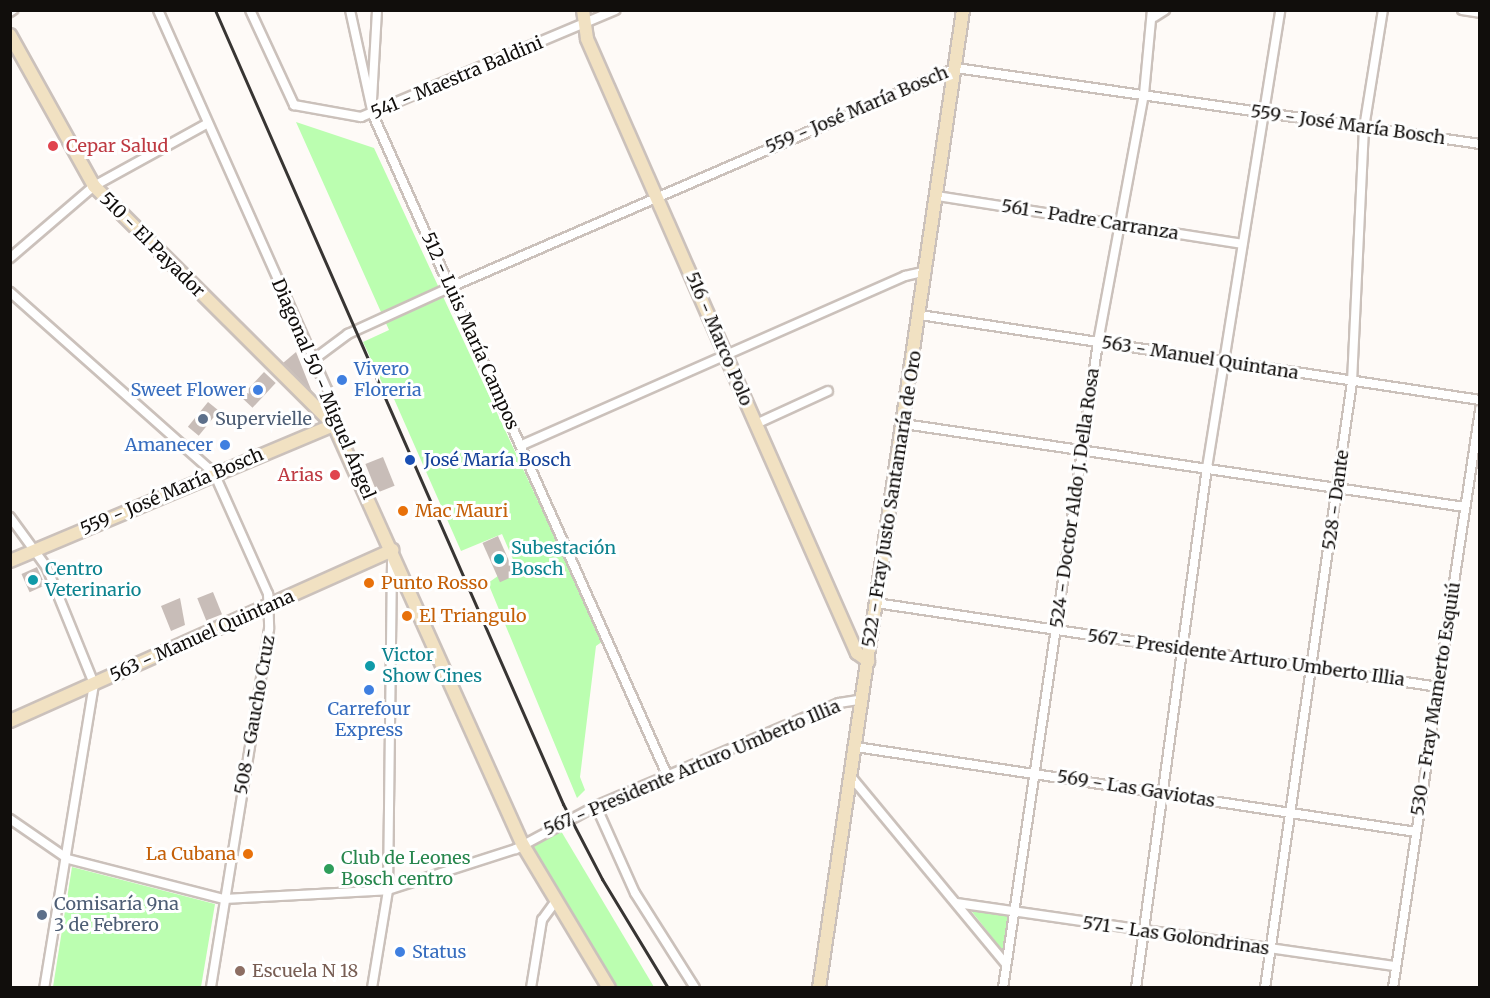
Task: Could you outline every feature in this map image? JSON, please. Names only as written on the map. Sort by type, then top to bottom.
[{"type":"street","name":"Diagonal 50 - Miguel Ángel","points":[[159,10],[332,402],[334,425],[393,550],[523,845],[609,987]]},
{"type":"street","name":"541 - Maestra Baldini","points":[[250,10],[294,105],[352,117],[373,115],[615,10]]},
{"type":"street","name":"512 - Luis María Campos","points":[[350,10],[373,115],[668,777]]},
{"type":"street","points":[[373,115],[376,10]]},
{"type":"street","name":"516 - Marco Polo","points":[[583,10],[584,24],[725,354],[857,653],[868,661]]},
{"type":"street","name":"522 - Fray Justo Santamaría de Oro","points":[[819,987],[852,778],[963,10]]},
{"type":"street","points":[[1153,14],[1165,10]]},
{"type":"street","points":[[1136,987],[1207,468],[1280,10]]},
{"type":"street","name":"528 - Dante","points":[[1265,987],[1339,489],[1352,382],[1364,128],[1383,10]]},
{"type":"street","points":[[1462,10],[1479,13]]},
{"type":"street","name":"524 - Doctor Aldo J. Della Rosa","points":[[1002,987],[1081,450],[1098,342],[1144,94],[1153,14]]},
{"type":"street","name":"510 - El Payador","points":[[10,35],[94,186],[334,425]]},
{"type":"street","name":"559 - José María Bosch","points":[[312,360],[348,334],[451,287],[956,68],[1479,144]]},
{"type":"street","points":[[10,258],[94,186],[208,123]]},
{"type":"street","name":"561 - Padre Carranza","points":[[937,196],[1242,244]]},
{"type":"street","points":[[522,445],[905,276],[926,271]]},
{"type":"street","points":[[10,292],[214,473],[270,605]]},
{"type":"street","name":"563 - Manuel Quintana","points":[[920,315],[1479,400]]},
{"type":"street","points":[[756,424],[828,392]]},
{"type":"street","name":"530 - Fray Mamerto Esquiú","points":[[1393,987],[1479,410]]},
{"type":"street","points":[[904,424],[1465,507]]},
{"type":"street","name":"559 - José María Bosch","points":[[10,561],[214,473],[334,425]]},
{"type":"street","points":[[10,517],[38,549],[94,684],[68,859],[45,987]]},
{"type":"street","points":[[372,987],[388,890],[393,550]]},
{"type":"street","name":"563 - Manuel Quintana","points":[[10,721],[393,550]]},
{"type":"street","name":"567 - Presidente Arturo Umberto Illia","points":[[876,603],[1439,687]]},
{"type":"street","name":"508 - Gaucho Cruz","points":[[211,987],[270,605]]},
{"type":"street","name":"567 - Presidente Arturo Umberto Illia","points":[[10,819],[68,859],[224,899],[388,890],[523,845],[547,828],[597,806],[839,703],[862,699]]},
{"type":"street","name":"569 - Las Gaviotas","points":[[856,747],[1416,832]]},
{"type":"street","points":[[852,778],[1006,964]]},
{"type":"street","points":[[597,806],[635,892],[695,987]]},
{"type":"street","points":[[531,987],[543,920],[556,901]]},
{"type":"street","name":"571 - Las Golondrinas","points":[[957,903],[1145,932],[1396,966]]},
{"type":"green space","points":[[296,122],[374,148],[603,641],[596,646],[580,777],[585,790],[577,798],[488,583],[515,564],[502,534],[461,551],[387,383],[383,385],[363,342],[389,330]]},
{"type":"green space","points":[[555,829],[561,831],[654,987],[616,987],[532,848]]},
{"type":"green space","points":[[72,867],[215,904],[201,987],[53,987]]},
{"type":"green space","points":[[969,908],[1010,917],[1006,955]]},
{"type":"building","points":[[296,352],[312,392],[283,363]]},
{"type":"building","name":"Sweet Flower","points":[[264,372],[276,383],[253,408],[241,397]]},
{"type":"building","name":"Supervielle","points":[[208,402],[219,411],[199,436],[188,427]]},
{"type":"building","points":[[383,457],[395,486],[377,493],[365,464]]},
{"type":"building","name":"Subestación Bosch","points":[[498,536],[515,575],[500,582],[482,543]]},
{"type":"building","name":"Centro Veterinario","points":[[37,567],[45,585],[30,592],[21,574]]},
{"type":"building","points":[[213,592],[222,614],[206,621],[197,598]]},
{"type":"building","points":[[180,598],[185,625],[171,631],[161,606]]},
{"type":"railway","points":[[215,10],[563,804],[602,879],[668,988]]},
{"type":"place","name":"Cepar Salud","points":[[53,146]]},
{"type":"place","name":"Vivero Floreria","points":[[342,380]]},
{"type":"place","name":"Sweet Flower","points":[[258,390]]},
{"type":"place","name":"Supervielle","points":[[203,419]]},
{"type":"place","name":"Amanecer","points":[[225,445]]},
{"type":"place","name":"José María Bosch","points":[[410,460]]},
{"type":"place","name":"Arias","points":[[335,475]]},
{"type":"place","name":"Mac Mauri","points":[[403,511]]},
{"type":"place","name":"Subestación Bosch","points":[[499,559]]},
{"type":"place","name":"Centro Veterinario","points":[[33,580]]},
{"type":"place","name":"Punto Rosso","points":[[369,583]]},
{"type":"place","name":"El Triangulo","points":[[407,616]]},
{"type":"place","name":"Victor Show Cines","points":[[370,666]]},
{"type":"place","name":"Carrefour Express","points":[[369,690]]},
{"type":"place","name":"La Cubana","points":[[248,854]]},
{"type":"place","name":"Club de Leones Bosch centro","points":[[329,869]]},
{"type":"place","name":"Comisaría 9na 3 de Febrero","points":[[42,915]]},
{"type":"place","name":"Status","points":[[400,952]]},
{"type":"place","name":"Escuela N 18","points":[[240,971]]}]
